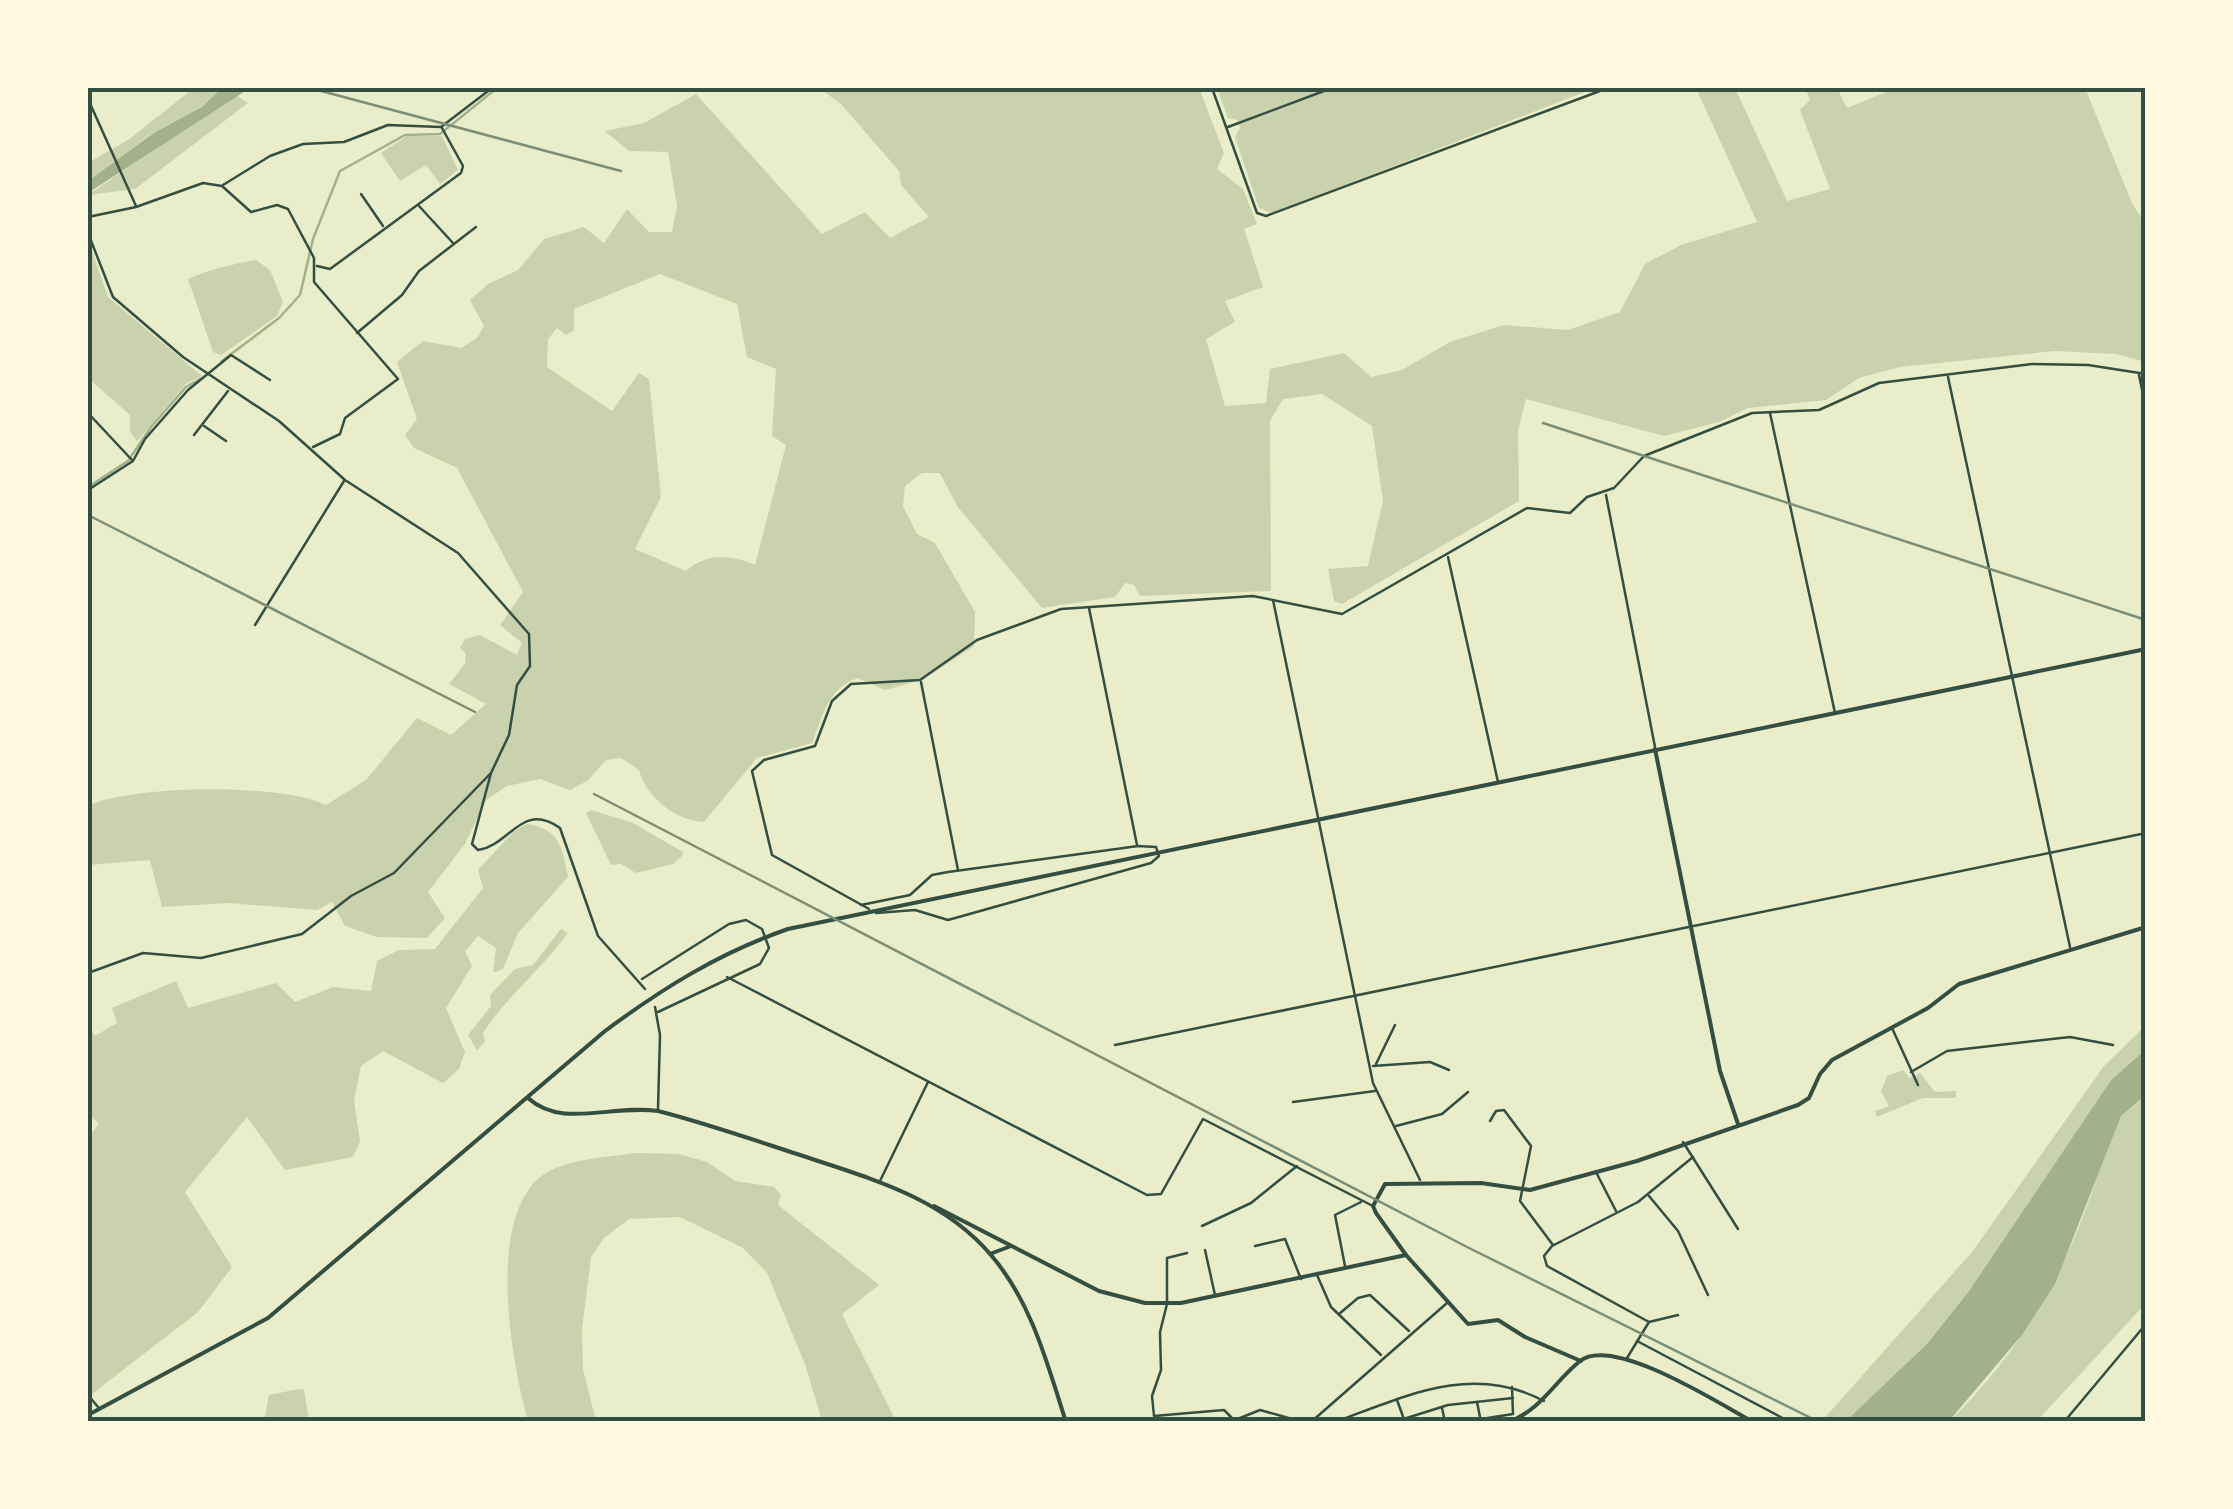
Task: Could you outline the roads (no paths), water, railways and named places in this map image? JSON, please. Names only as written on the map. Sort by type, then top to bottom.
[{"type":"main road","points":[[88,1415],[268,1318],[605,1031],[702,965],[788,929],[2146,649]]},
{"type":"main road","points":[[1655,748],[1720,1072],[1739,1125]]},
{"type":"main road","points":[[1581,1360],[1524,1337],[1498,1320],[1472,1326],[1406,1255],[1373,1206],[1385,1184],[1481,1184],[1521,1190],[1596,1172],[1739,1125],[1805,1102],[1832,1060],[1975,977],[2146,927]]},
{"type":"main road","points":[[528,1098],[542,1111],[564,1116],[614,1108],[658,1111],[880,1181],[1098,1291],[1128,1300],[1167,1304],[1300,1280],[1406,1255]]},
{"type":"main road","points":[[932,1206],[988,1252],[1026,1309],[1066,1422]]},
{"type":"main road","points":[[988,1252],[998,1238]]},
{"type":"main road","points":[[988,1252],[1011,1246]]},
{"type":"main road","points":[[1510,1421],[1544,1400],[1581,1360],[1594,1355],[1626,1359],[1753,1422]]},
{"type":"street","points":[[88,217],[136,207],[194,184],[222,186],[270,156],[303,144],[344,142],[388,125],[441,127],[492,88]]},
{"type":"street","points":[[1212,88],[1257,213],[1266,216],[1608,88]]},
{"type":"street","points":[[1227,127],[1332,88]]},
{"type":"street","points":[[88,98],[112,144],[136,207]]},
{"type":"street","points":[[315,264],[330,268],[463,171],[441,127]]},
{"type":"street","points":[[222,186],[251,212],[276,205],[288,209],[315,264],[314,282],[356,334],[390,364],[398,379],[344,418],[340,434],[311,448]]},
{"type":"street","points":[[361,194],[384,228]]},
{"type":"street","points":[[418,204],[454,243]]},
{"type":"street","points":[[356,334],[476,227]]},
{"type":"street","points":[[88,232],[113,298],[210,376],[311,448],[345,480],[458,553],[529,634],[530,666],[517,685],[509,735],[491,773],[472,836],[474,848],[488,848],[522,820],[536,818],[560,828],[598,936],[645,989]]},
{"type":"street","points":[[88,490],[133,461],[154,428],[188,390],[210,376],[231,355],[270,380]]},
{"type":"street","points":[[861,905],[910,895],[932,875],[958,870],[1138,846],[1153,846],[1158,851],[1158,860],[1151,863],[948,920],[915,910],[880,915],[861,905],[772,855],[752,771],[764,760],[814,746],[838,692],[851,684],[920,680],[977,640],[1061,609],[1252,596],[1342,614],[1527,508],[1570,513],[1587,497],[1606,494],[1630,467],[1669,443],[1720,428],[1752,413],[1819,410],[1879,384],[2045,363],[2146,374]]},
{"type":"street","points":[[2138,374],[2146,409]]},
{"type":"street","points":[[1948,375],[2070,947]]},
{"type":"street","points":[[194,435],[229,389]]},
{"type":"street","points":[[1770,412],[1835,712]]},
{"type":"street","points":[[88,413],[133,461]]},
{"type":"street","points":[[203,425],[226,441]]},
{"type":"street","points":[[255,625],[345,480]]},
{"type":"street","points":[[1606,494],[1655,748]]},
{"type":"street","points":[[1447,555],[1498,782]]},
{"type":"street","points":[[1273,599],[1370,1067],[1376,1090],[1423,1185]]},
{"type":"street","points":[[1089,607],[1138,846]]},
{"type":"street","points":[[920,680],[958,870]]},
{"type":"street","points":[[88,973],[142,953],[188,959],[302,934],[351,896],[394,873],[491,773]]},
{"type":"street","points":[[1115,1045],[2146,832]]},
{"type":"street","points":[[641,980],[729,924],[755,921],[768,943],[767,959],[658,1012]]},
{"type":"street","points":[[728,977],[1154,1197],[1161,1194],[1202,1119],[1373,1206]]},
{"type":"street","points":[[655,1007],[658,1111]]},
{"type":"street","points":[[1376,1066],[1394,1025]]},
{"type":"street","points":[[1892,1026],[1918,1085]]},
{"type":"street","points":[[1911,1072],[1946,1051],[2070,1037],[2113,1044]]},
{"type":"street","points":[[1370,1067],[1430,1062],[1449,1070]]},
{"type":"street","points":[[880,1181],[928,1081]]},
{"type":"street","points":[[1292,1102],[1376,1090]]},
{"type":"street","points":[[1394,1127],[1442,1114],[1468,1092]]},
{"type":"street","points":[[1490,1121],[1496,1112],[1504,1110],[1532,1150],[1521,1190],[1522,1206],[1554,1246]]},
{"type":"street","points":[[1683,1142],[1738,1228]]},
{"type":"street","points":[[1678,1315],[1649,1322],[1547,1266],[1544,1256],[1554,1246],[1648,1195],[1692,1158]]},
{"type":"street","points":[[1202,1226],[1251,1203],[1297,1165]]},
{"type":"street","points":[[1596,1172],[1617,1213]]},
{"type":"street","points":[[1648,1195],[1678,1232],[1708,1295]]},
{"type":"street","points":[[1346,1267],[1335,1215],[1363,1200]]},
{"type":"street","points":[[1255,1246],[1285,1239],[1300,1280]]},
{"type":"street","points":[[1205,1250],[1215,1296]]},
{"type":"street","points":[[1187,1253],[1167,1258],[1167,1304],[1160,1332],[1161,1370],[1152,1396],[1154,1416],[1224,1410],[1232,1420],[1260,1410],[1304,1422]]},
{"type":"street","points":[[1317,1275],[1338,1315],[1382,1356]]},
{"type":"street","points":[[1338,1315],[1358,1298],[1370,1294],[1410,1332]]},
{"type":"street","points":[[1311,1422],[1447,1303]]},
{"type":"street","points":[[1626,1359],[1649,1322]]},
{"type":"street","points":[[2064,1422],[2146,1324]]},
{"type":"street","points":[[1637,1342],[1790,1422]]},
{"type":"street","points":[[1335,1422],[1397,1400],[1474,1382],[1512,1385],[1544,1400]]},
{"type":"street","points":[[1462,1422],[1513,1414],[1512,1385]]},
{"type":"street","points":[[88,1394],[98,1408]]},
{"type":"street","points":[[1394,1422],[1442,1406],[1513,1398]]},
{"type":"street","points":[[1397,1400],[1404,1420]]},
{"type":"street","points":[[1477,1402],[1480,1419]]},
{"type":"street","points":[[1442,1406],[1445,1422]]},
{"type":"waterway","points":[[222,361],[279,318],[300,295],[313,239],[340,171],[405,135],[440,134],[497,88]]},
{"type":"waterway","points":[[88,487],[128,461],[186,387],[200,379]]},
{"type":"railway","points":[[310,88],[621,171]]},
{"type":"railway","points":[[1543,423],[2146,620]]},
{"type":"railway","points":[[88,515],[475,712]]},
{"type":"railway","points":[[594,794],[1469,1248],[1819,1422]]}]
